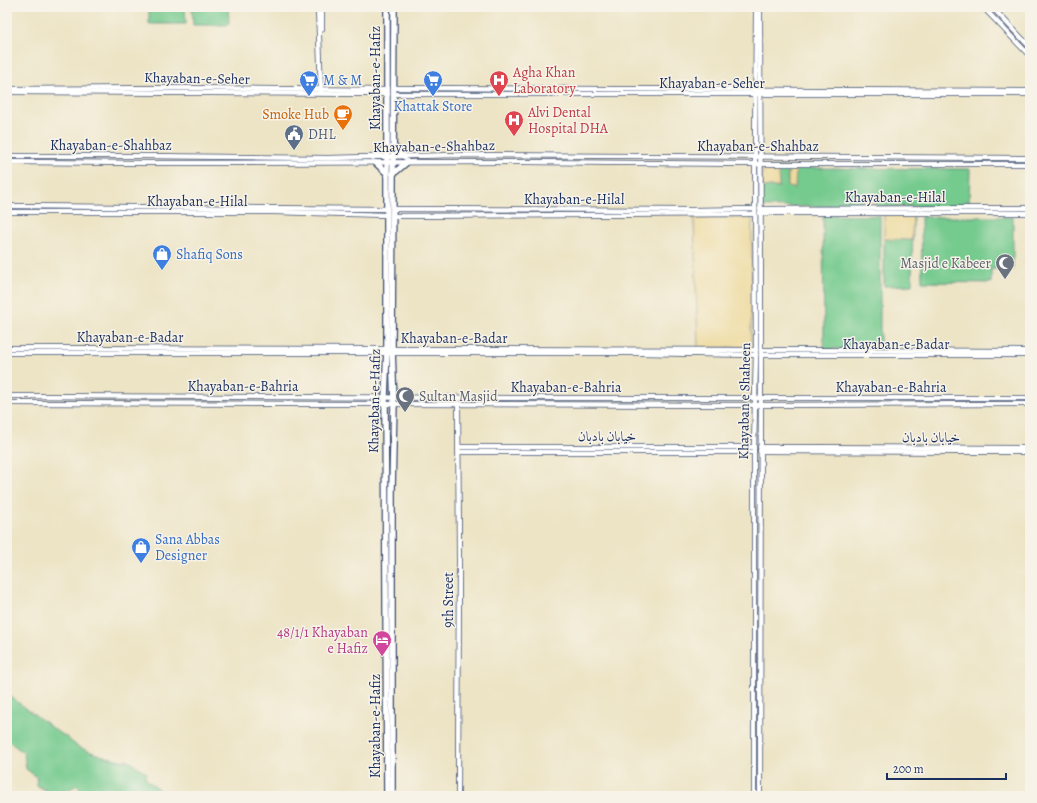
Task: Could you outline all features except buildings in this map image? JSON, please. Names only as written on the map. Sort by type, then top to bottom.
[{"type":"main road","points":[[318,7],[321,91]]},
{"type":"main road","points":[[319,32],[322,29],[322,7]]},
{"type":"main road","name":"Khayaban-e-Hafiz","points":[[387,7],[393,146],[393,174],[390,212]]},
{"type":"main road","name":"Khayaban-e-Hafiz","points":[[392,796],[392,489],[394,397],[390,351],[390,212],[386,160],[391,92],[394,7]]},
{"type":"main road","name":"Khayaban e Shaheen","points":[[756,7],[761,157],[758,211]]},
{"type":"main road","name":"Khayaban e Shaheen","points":[[760,7],[755,157],[758,211],[759,353],[761,398],[760,796]]},
{"type":"main road","points":[[983,7],[1030,56]]},
{"type":"main road","points":[[992,7],[1030,47]]},
{"type":"main road","name":"Khayaban-e-Seher","points":[[7,89],[145,88],[391,92],[1030,91]]},
{"type":"main road","name":"Khayaban-e-Seher","points":[[7,92],[321,91]]},
{"type":"main road","name":"Khayaban-e-Seher","points":[[758,92],[1030,94]]},
{"type":"main road","points":[[393,146],[406,160],[393,174]]},
{"type":"main road","points":[[387,149],[374,160],[387,173]]},
{"type":"main road","name":"Khayaban-e-Shahbaz","points":[[406,160],[457,155],[1030,158]]},
{"type":"main road","name":"Khayaban-e-Shahbaz","points":[[7,156],[144,156],[258,160]]},
{"type":"main road","name":"Khayaban-e-Shahbaz","points":[[7,162],[145,163],[258,160],[406,160],[755,164],[1030,164]]},
{"type":"main road","points":[[7,206],[206,210]]},
{"type":"main road","points":[[75,207],[75,213]]},
{"type":"main road","name":"Khayaban-e-Hilal","points":[[7,212],[75,213],[206,210],[390,212],[758,211],[1030,208]]},
{"type":"main road","points":[[758,211],[1030,213]]},
{"type":"main road","name":"Khayaban-e-Badar","points":[[7,348],[1030,355]]},
{"type":"main road","name":"Khayaban-e-Hafiz","points":[[387,796],[385,398],[390,351]]},
{"type":"main road","name":"Khayaban-e-Badar","points":[[7,353],[390,351]]},
{"type":"main road","name":"Khayaban-e-Badar","points":[[759,353],[1030,351]]},
{"type":"main road","name":"Khayaban e Shaheen","points":[[754,796],[754,405],[759,353]]},
{"type":"main road","name":"Khayaban-e-Bahria","points":[[7,396],[385,398],[1030,398]]},
{"type":"main road","points":[[204,396],[204,404]]},
{"type":"main road","name":"9th Street","points":[[458,398],[458,796]]},
{"type":"main road","name":"Khayaban-e-Bahria","points":[[7,403],[754,405],[1030,404]]},
{"type":"main road","name":"خیابان بادبان","points":[[760,449],[1030,448]]},
{"type":"main road","name":"خیابان بادبان","points":[[459,449],[754,450]]},
{"type":"main road","name":"خیابان بادبان","points":[[760,449],[1030,452]]},
{"type":"green space","points":[[149,7],[185,7],[186,24],[149,24]]},
{"type":"green space","points":[[192,7],[228,7],[229,23],[227,25],[193,25]]},
{"type":"green space","points":[[778,167],[788,168],[788,187],[795,188],[796,168],[970,169],[969,204],[967,206],[875,207],[864,205],[861,208],[849,206],[761,207],[762,187],[779,187]]},
{"type":"green space","points":[[823,215],[880,216],[880,348],[824,349]]},
{"type":"green space","points":[[913,215],[912,285],[884,286],[884,239],[912,240]]},
{"type":"green space","points":[[921,217],[1013,217],[1013,269],[991,269],[991,283],[922,282]]},
{"type":"green space","points":[[7,694],[79,747],[107,757],[125,761],[126,759],[147,773],[145,778],[165,795],[85,796],[77,785],[57,796],[36,785],[37,777],[26,769],[24,753],[7,740]]},
{"type":"sand","points":[[762,167],[778,167],[779,187],[762,187]]},
{"type":"sand","points":[[788,168],[796,168],[795,188],[788,187]]},
{"type":"sand","points":[[866,196],[875,198],[875,207],[862,207],[864,205],[861,197]]},
{"type":"sand","points":[[884,214],[913,215],[912,240],[884,239]]},
{"type":"sand","points":[[752,217],[751,347],[698,348],[694,218]]},
{"type":"place","name":"M & M","points":[[309,97]]},
{"type":"place","name":"Khattak Store","points":[[433,97]]},
{"type":"place","name":"Agha Khan Laboratory","points":[[499,97]]},
{"type":"place","name":"Smoke Hub","points":[[343,131]]},
{"type":"place","name":"Alvi Dental Hospital DHA","points":[[514,137]]},
{"type":"place","name":"DHL","points":[[294,151]]},
{"type":"place","name":"Shafiq Sons","points":[[162,271]]},
{"type":"place","name":"Masjid e Kabeer","points":[[1005,280]]},
{"type":"place","name":"Sultan Masjid","points":[[405,413]]},
{"type":"place","name":"Sana Abbas Designer","points":[[141,564]]},
{"type":"place","name":"48/1/1 Khayaban e Hafiz","points":[[382,657]]}]
